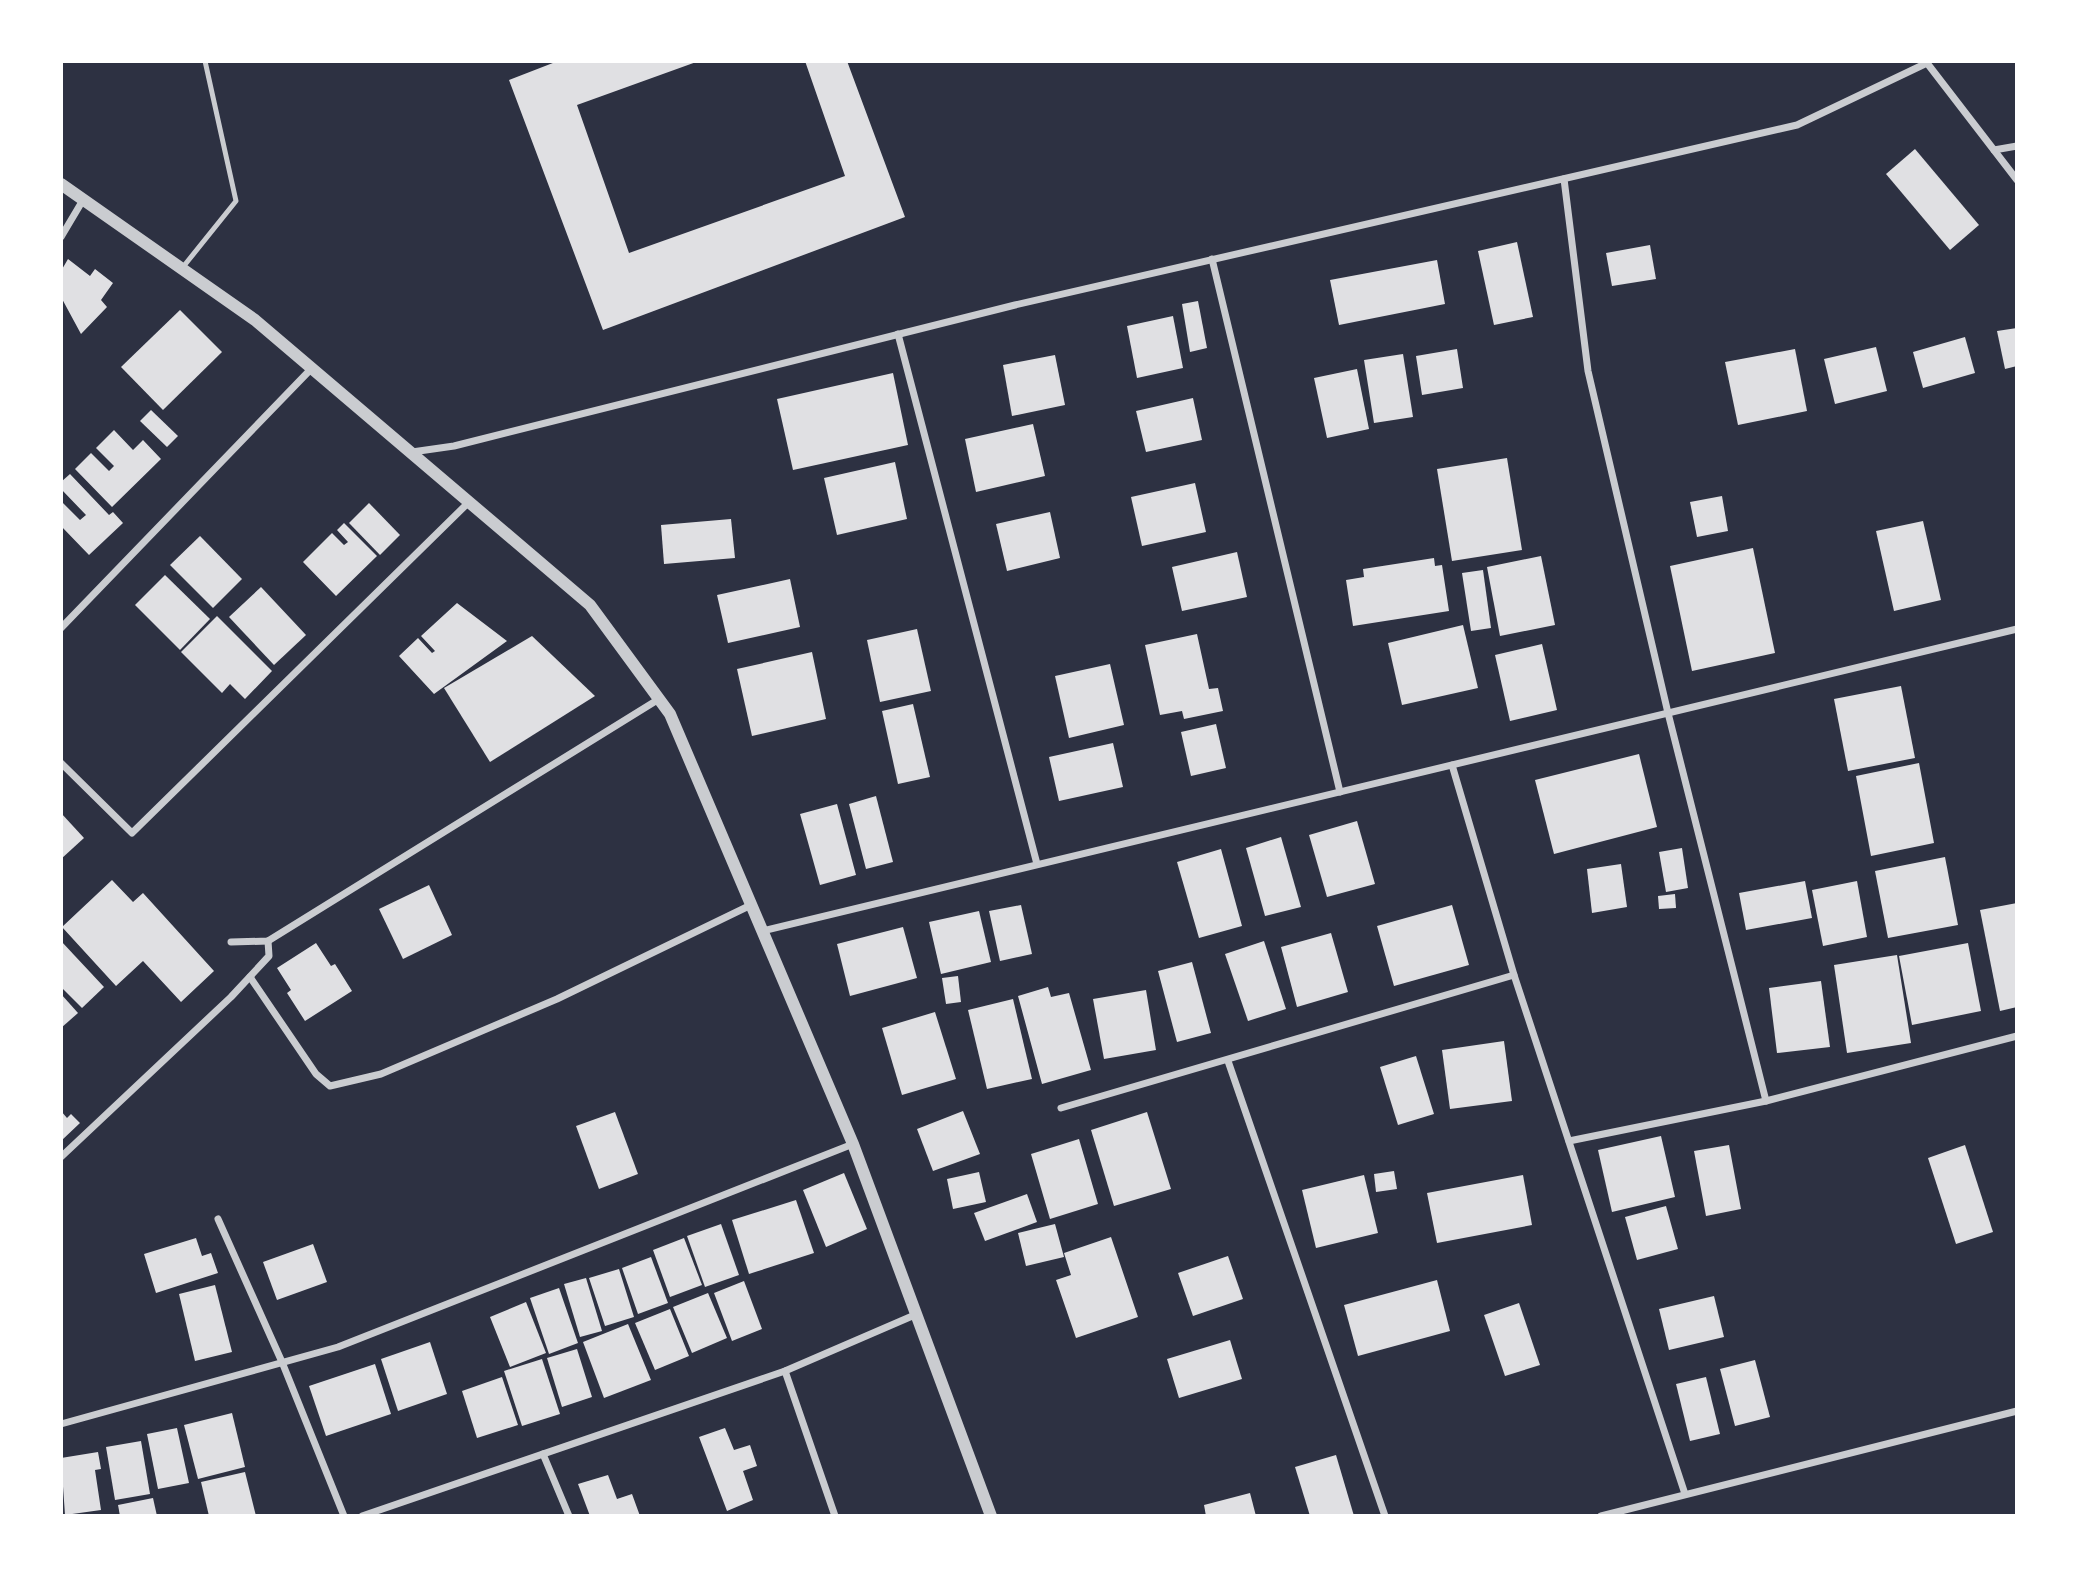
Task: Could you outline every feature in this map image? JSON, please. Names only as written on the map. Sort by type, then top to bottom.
[{"type":"street","points":[[411,453],[454,446],[898,334],[1212,259],[1797,125],[1928,62],[2017,180]]},
{"type":"street","points":[[1994,150],[2017,146]]},
{"type":"street","points":[[1563,179],[1588,371],[1668,713],[1766,1101]]},
{"type":"street","points":[[61,184],[254,320],[590,605],[670,713],[853,1144],[991,1516]]},
{"type":"street","points":[[61,237],[83,200]]},
{"type":"street","points":[[1212,259],[1339,792]]},
{"type":"street","points":[[898,334],[1037,864]]},
{"type":"street","points":[[61,628],[312,368]]},
{"type":"street","points":[[61,763],[132,834],[469,502]]},
{"type":"street","points":[[762,931],[2017,629]]},
{"type":"street","points":[[231,942],[268,941],[659,699]]},
{"type":"street","points":[[1452,765],[1514,975],[1685,1494]]},
{"type":"street","points":[[250,977],[316,1074],[330,1086],[382,1074],[532,1010],[751,905]]},
{"type":"street","points":[[61,1157],[250,977],[269,956],[268,941]]},
{"type":"street","points":[[1060,1108],[1228,1061],[1514,975]]},
{"type":"street","points":[[1569,1141],[1766,1101],[2017,1035]]},
{"type":"street","points":[[1228,1061],[1385,1516]]},
{"type":"street","points":[[61,1424],[338,1347],[853,1144]]},
{"type":"street","points":[[218,1219],[282,1362],[344,1516]]},
{"type":"street","points":[[362,1516],[785,1371],[916,1314]]},
{"type":"street","points":[[785,1371],[835,1516]]},
{"type":"street","points":[[1601,1516],[2017,1411]]},
{"type":"street","points":[[542,1454],[569,1516]]},
{"type":"lane","points":[[182,269],[236,201],[205,61]]},
{"type":"building","points":[[558,61],[699,61],[577,105],[629,253],[845,176],[805,61],[847,61],[905,217],[603,330],[509,80]]},
{"type":"building","points":[[1915,149],[1979,225],[1950,250],[1886,174]]},
{"type":"building","points":[[1517,242],[1533,317],[1494,325],[1478,251]]},
{"type":"building","points":[[1650,245],[1656,279],[1612,286],[1606,253]]},
{"type":"building","points":[[68,259],[90,276],[95,269],[113,283],[101,300],[107,307],[81,334],[61,297],[61,271]]},
{"type":"building","points":[[1437,260],[1445,304],[1339,325],[1330,280]]},
{"type":"building","points":[[1198,301],[1207,348],[1190,352],[1182,304]]},
{"type":"building","points":[[180,310],[222,352],[163,410],[121,367]]},
{"type":"building","points":[[1173,316],[1183,368],[1137,378],[1127,326]]},
{"type":"building","points":[[2017,328],[2017,366],[2005,369],[1997,331]]},
{"type":"building","points":[[1965,337],[1975,373],[1923,388],[1913,352]]},
{"type":"building","points":[[1876,347],[1887,391],[1835,404],[1824,359]]},
{"type":"building","points":[[1457,349],[1463,388],[1422,395],[1416,356]]},
{"type":"building","points":[[1795,349],[1807,411],[1738,425],[1725,362]]},
{"type":"building","points":[[1403,354],[1413,417],[1374,423],[1364,360]]},
{"type":"building","points":[[1055,355],[1065,405],[1012,416],[1003,365]]},
{"type":"building","points":[[1357,369],[1369,429],[1327,438],[1314,378]]},
{"type":"building","points":[[893,373],[908,445],[793,470],[777,399]]},
{"type":"building","points":[[1193,398],[1202,440],[1146,452],[1136,411]]},
{"type":"building","points":[[151,410],[178,436],[167,447],[140,421]]},
{"type":"building","points":[[1033,424],[1045,476],[976,492],[965,439]]},
{"type":"building","points":[[114,430],[133,450],[143,440],[161,459],[112,507],[75,469],[91,453],[109,471],[114,466],[96,448]]},
{"type":"building","points":[[1507,458],[1522,550],[1452,561],[1437,469]]},
{"type":"building","points":[[895,462],[907,519],[837,535],[824,478]]},
{"type":"building","points":[[70,474],[109,515],[113,512],[123,523],[89,555],[61,526],[61,501],[80,520],[86,515],[61,489],[61,482]]},
{"type":"building","points":[[1195,483],[1206,532],[1142,546],[1131,497]]},
{"type":"building","points":[[1722,496],[1728,531],[1697,537],[1690,502]]},
{"type":"building","points":[[369,503],[400,535],[380,555],[349,523]]},
{"type":"building","points":[[1050,512],[1060,558],[1007,571],[996,524]]},
{"type":"building","points":[[731,519],[735,558],[664,564],[661,525]]},
{"type":"building","points":[[1923,521],[1941,600],[1894,611],[1876,531]]},
{"type":"building","points":[[344,523],[377,556],[336,596],[303,562],[332,533],[344,545],[348,542],[337,530]]},
{"type":"building","points":[[200,536],[242,579],[213,608],[170,565]]},
{"type":"building","points":[[1753,548],[1775,653],[1692,671],[1670,566]]},
{"type":"building","points":[[1237,552],[1247,597],[1182,611],[1172,567]]},
{"type":"building","points":[[1541,556],[1555,625],[1500,636],[1487,567]]},
{"type":"building","points":[[1434,558],[1435,566],[1442,565],[1449,611],[1353,626],[1346,580],[1364,577],[1363,569]]},
{"type":"building","points":[[1483,570],[1491,628],[1471,631],[1462,573]]},
{"type":"building","points":[[165,575],[210,619],[180,650],[135,605]]},
{"type":"building","points":[[790,579],[800,627],[728,643],[717,595]]},
{"type":"building","points":[[261,587],[306,635],[274,665],[229,617]]},
{"type":"building","points":[[457,603],[507,641],[434,694],[399,656],[418,638],[432,653],[435,651],[421,636]]},
{"type":"building","points":[[217,616],[272,671],[245,699],[230,684],[222,693],[181,652]]},
{"type":"building","points":[[1463,625],[1478,688],[1402,705],[1388,643]]},
{"type":"building","points":[[917,629],[931,691],[880,702],[867,640]]},
{"type":"building","points":[[1197,634],[1209,689],[1218,688],[1223,711],[1184,719],[1182,711],[1160,715],[1145,645]]},
{"type":"building","points":[[532,636],[595,696],[490,762],[444,688]]},
{"type":"building","points":[[1542,644],[1557,710],[1510,721],[1495,655]]},
{"type":"building","points":[[812,652],[826,719],[752,736],[737,669]]},
{"type":"building","points":[[1110,664],[1124,725],[1069,738],[1055,676]]},
{"type":"building","points":[[1901,686],[1915,758],[1848,771],[1834,699]]},
{"type":"building","points":[[913,704],[930,777],[898,784],[882,711]]},
{"type":"building","points":[[1216,724],[1226,768],[1191,776],[1181,732]]},
{"type":"building","points":[[1113,743],[1123,787],[1059,801],[1049,757]]},
{"type":"building","points":[[1639,754],[1657,827],[1554,854],[1535,780]]},
{"type":"building","points":[[1919,763],[1934,843],[1871,856],[1856,776]]},
{"type":"building","points":[[876,796],[893,862],[866,869],[849,804]]},
{"type":"building","points":[[837,804],[856,875],[820,885],[800,814]]},
{"type":"building","points":[[61,813],[84,838],[61,859]]},
{"type":"building","points":[[1357,821],[1375,884],[1327,897],[1309,835]]},
{"type":"building","points":[[1281,837],[1301,907],[1265,916],[1246,848]]},
{"type":"building","points":[[1682,848],[1688,888],[1666,892],[1659,852]]},
{"type":"building","points":[[1221,849],[1242,926],[1199,938],[1177,862]]},
{"type":"building","points":[[1945,857],[1958,925],[1888,938],[1875,871]]},
{"type":"building","points":[[1621,864],[1627,907],[1592,913],[1587,869]]},
{"type":"building","points":[[112,880],[133,902],[143,893],[214,971],[181,1002],[143,961],[116,986],[62,927]]},
{"type":"building","points":[[1805,881],[1812,918],[1746,930],[1739,893]]},
{"type":"building","points":[[1857,881],[1867,937],[1823,946],[1812,890]]},
{"type":"building","points":[[429,885],[452,935],[403,959],[379,909]]},
{"type":"building","points":[[1675,894],[1676,908],[1659,909],[1658,896]]},
{"type":"building","points":[[2017,903],[2017,1007],[2000,1011],[1980,910]]},
{"type":"building","points":[[1021,905],[1032,954],[1000,961],[989,911]]},
{"type":"building","points":[[1452,905],[1469,965],[1394,986],[1377,926]]},
{"type":"building","points":[[979,911],[991,962],[941,974],[929,922]]},
{"type":"building","points":[[903,927],[917,978],[850,996],[837,944]]},
{"type":"building","points":[[1331,933],[1348,992],[1297,1007],[1281,947]]},
{"type":"building","points":[[61,941],[104,987],[82,1008],[61,987]]},
{"type":"building","points":[[1264,941],[1286,1009],[1248,1021],[1225,954]]},
{"type":"building","points":[[316,943],[331,966],[335,964],[352,991],[305,1021],[287,993],[291,990],[277,968]]},
{"type":"building","points":[[1968,943],[1981,1011],[1912,1025],[1899,956]]},
{"type":"building","points":[[1897,955],[1911,1043],[1847,1053],[1834,965]]},
{"type":"building","points":[[1192,962],[1211,1033],[1177,1042],[1158,971]]},
{"type":"building","points":[[958,976],[961,1002],[946,1004],[942,978]]},
{"type":"building","points":[[1821,981],[1830,1047],[1777,1053],[1769,988]]},
{"type":"building","points":[[1048,987],[1051,997],[1069,993],[1091,1070],[1042,1084],[1018,996]]},
{"type":"building","points":[[1146,990],[1156,1050],[1104,1059],[1093,999]]},
{"type":"building","points":[[61,994],[78,1013],[61,1028]]},
{"type":"building","points":[[1013,999],[1032,1079],[987,1089],[968,1010]]},
{"type":"building","points":[[935,1012],[956,1079],[902,1095],[882,1028]]},
{"type":"building","points":[[1504,1041],[1512,1101],[1450,1109],[1442,1050]]},
{"type":"building","points":[[1416,1056],[1434,1114],[1398,1125],[1380,1067]]},
{"type":"building","points":[[61,1111],[67,1118],[71,1114],[80,1123],[61,1141]]},
{"type":"building","points":[[963,1111],[980,1154],[933,1171],[917,1129]]},
{"type":"building","points":[[615,1112],[638,1174],[599,1189],[576,1126]]},
{"type":"building","points":[[1147,1112],[1171,1189],[1114,1206],[1091,1130]]},
{"type":"building","points":[[1661,1136],[1675,1197],[1612,1212],[1598,1150]]},
{"type":"building","points":[[1079,1139],[1098,1204],[1050,1219],[1031,1154]]},
{"type":"building","points":[[1729,1145],[1741,1209],[1706,1216],[1694,1151]]},
{"type":"building","points":[[1965,1145],[1993,1232],[1956,1244],[1928,1158]]},
{"type":"building","points":[[1394,1171],[1397,1189],[1376,1192],[1374,1174]]},
{"type":"building","points":[[979,1172],[986,1202],[953,1209],[947,1179]]},
{"type":"building","points":[[844,1173],[867,1229],[826,1247],[803,1190]]},
{"type":"building","points":[[1364,1175],[1378,1233],[1316,1248],[1302,1190]]},
{"type":"building","points":[[1523,1175],[1532,1225],[1437,1243],[1427,1193]]},
{"type":"building","points":[[1027,1194],[1037,1222],[985,1241],[974,1213]]},
{"type":"building","points":[[796,1200],[814,1253],[749,1274],[732,1220]]},
{"type":"building","points":[[1666,1206],[1678,1249],[1637,1260],[1625,1217]]},
{"type":"building","points":[[721,1224],[739,1275],[705,1287],[687,1236]]},
{"type":"building","points":[[1055,1224],[1064,1257],[1026,1266],[1018,1233]]},
{"type":"building","points":[[1111,1237],[1138,1317],[1076,1338],[1056,1280],[1071,1275],[1064,1253]]},
{"type":"building","points":[[196,1238],[202,1256],[211,1253],[218,1273],[156,1293],[144,1254]]},
{"type":"building","points":[[684,1238],[702,1285],[670,1297],[653,1250]]},
{"type":"building","points":[[313,1244],[327,1282],[277,1300],[263,1262]]},
{"type":"building","points":[[1228,1256],[1243,1299],[1193,1316],[1178,1273]]},
{"type":"building","points":[[651,1257],[668,1303],[638,1314],[622,1268]]},
{"type":"building","points":[[619,1269],[634,1317],[605,1326],[589,1278]]},
{"type":"building","points":[[586,1278],[602,1331],[580,1337],[564,1284]]},
{"type":"building","points":[[1437,1280],[1450,1331],[1358,1356],[1344,1305]]},
{"type":"building","points":[[744,1281],[762,1329],[732,1341],[714,1293]]},
{"type":"building","points":[[215,1285],[232,1352],[195,1361],[179,1294]]},
{"type":"building","points":[[559,1288],[578,1343],[549,1354],[530,1298]]},
{"type":"building","points":[[708,1293],[727,1338],[692,1353],[673,1307]]},
{"type":"building","points":[[1714,1296],[1724,1337],[1669,1350],[1659,1309]]},
{"type":"building","points":[[526,1302],[546,1353],[510,1367],[490,1317]]},
{"type":"building","points":[[1519,1303],[1540,1365],[1505,1376],[1484,1315]]},
{"type":"building","points":[[670,1309],[689,1356],[655,1370],[635,1323]]},
{"type":"building","points":[[628,1324],[651,1380],[604,1398],[583,1342]]},
{"type":"building","points":[[1230,1340],[1242,1379],[1179,1398],[1167,1359]]},
{"type":"building","points":[[430,1342],[447,1394],[398,1411],[381,1359]]},
{"type":"building","points":[[577,1349],[592,1397],[562,1407],[547,1358]]},
{"type":"building","points":[[542,1359],[560,1414],[522,1426],[504,1371]]},
{"type":"building","points":[[1755,1360],[1770,1417],[1735,1426],[1720,1369]]},
{"type":"building","points":[[375,1364],[391,1414],[326,1436],[309,1386]]},
{"type":"building","points":[[502,1377],[518,1425],[477,1438],[462,1391]]},
{"type":"building","points":[[1706,1377],[1720,1434],[1690,1441],[1676,1384]]},
{"type":"building","points":[[232,1413],[245,1467],[198,1479],[184,1425]]},
{"type":"building","points":[[177,1428],[189,1483],[158,1489],[147,1434]]},
{"type":"building","points":[[725,1428],[734,1450],[750,1445],[757,1466],[743,1471],[753,1500],[727,1511],[699,1437]]},
{"type":"building","points":[[141,1441],[150,1494],[115,1500],[106,1447]]},
{"type":"building","points":[[98,1452],[101,1469],[95,1470],[101,1510],[65,1515],[61,1458]]},
{"type":"building","points":[[1336,1455],[1354,1516],[1310,1516],[1295,1467]]},
{"type":"building","points":[[245,1472],[256,1516],[209,1516],[201,1482]]},
{"type":"building","points":[[608,1475],[617,1499],[632,1494],[640,1516],[590,1516],[578,1484]]},
{"type":"building","points":[[1250,1493],[1256,1516],[1206,1516],[1204,1505]]},
{"type":"building","points":[[153,1498],[157,1516],[120,1516],[118,1505]]}]
